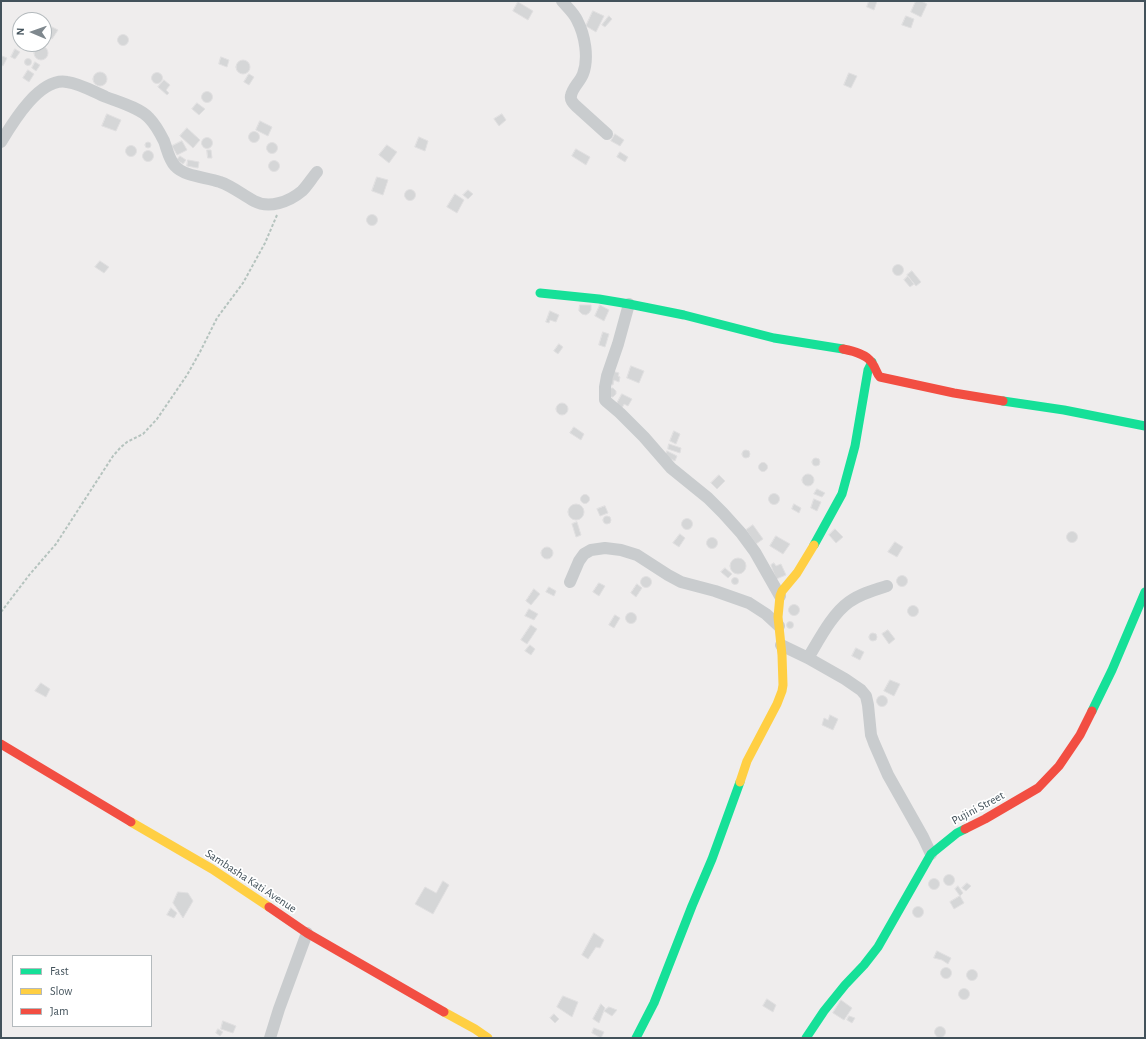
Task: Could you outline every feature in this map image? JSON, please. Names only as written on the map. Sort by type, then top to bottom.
[{"type":"street","points":[[562,1],[577,20],[582,34],[585,50],[583,75],[572,91],[572,101],[607,134]]},
{"type":"street","points":[[1,142],[25,106],[37,94],[56,82],[66,81],[135,109],[148,117],[164,141],[171,160],[181,171],[220,182],[256,202],[270,204],[282,203],[302,191],[317,172]]},
{"type":"street","points":[[540,293],[599,299],[629,304],[684,315],[774,338],[833,347],[864,356],[872,362],[876,374],[880,377],[954,393],[1064,410],[1145,426]]},
{"type":"street","points":[[629,304],[607,376],[605,400],[644,437],[671,468],[708,498],[741,533],[755,552],[780,596]]},
{"type":"street","points":[[636,1038],[654,1003],[712,859],[737,791],[746,761],[780,698],[783,685],[781,645],[778,626],[780,596],[782,591],[797,573],[808,556],[842,494],[854,446],[868,370],[872,362]]},
{"type":"street","points":[[570,582],[579,561],[584,554],[591,550],[605,548],[621,550],[637,555],[668,576],[681,582],[716,591],[749,603],[766,614],[778,626]]},
{"type":"street","points":[[808,658],[838,611],[850,601],[887,586]]},
{"type":"street","name":"Pujini Street","points":[[806,1038],[824,1011],[878,947],[931,854],[957,833],[985,819],[1038,788],[1059,766],[1087,722],[1112,670],[1145,592]]},
{"type":"street","points":[[781,645],[845,679],[861,690],[866,696],[871,735],[874,743],[888,775],[931,854]]},
{"type":"street","name":"Sambasha Kati Avenue","points":[[1,744],[120,816],[212,869],[307,933],[378,975],[475,1029],[488,1038]]},
{"type":"street","points":[[270,1038],[307,933]]},
{"type":"path","points":[[1,612],[30,574],[56,544],[113,456],[127,442],[143,434],[157,419],[187,375],[217,318],[243,283],[268,238],[282,203]]},
{"type":"building","points":[[869,1],[877,1],[874,10],[867,7]]},
{"type":"building","points":[[916,1],[921,1],[927,4],[921,17],[911,12]]},
{"type":"building","points":[[518,2],[533,11],[528,20],[513,11]]},
{"type":"building","points":[[593,11],[604,16],[596,32],[586,26]]},
{"type":"building","points":[[609,16],[612,19],[605,27],[602,25]]},
{"type":"building","points":[[906,16],[914,19],[911,28],[902,25]]},
{"type":"building","points":[[52,27],[58,30],[52,39]]},
{"type":"building","points":[[123,34],[127,36],[129,40],[127,44],[123,46],[119,44],[117,40],[119,36]]},
{"type":"building","points":[[14,52],[20,52],[15,59],[11,57]]},
{"type":"building","points":[[34,52],[48,52],[48,56],[44,60],[38,60],[34,56]]},
{"type":"building","points":[[2,56],[7,58],[3,66],[1,65]]},
{"type":"building","points":[[221,57],[229,60],[227,67],[219,64]]},
{"type":"building","points":[[28,59],[31,62],[28,65],[25,62]]},
{"type":"building","points":[[240,60],[246,60],[250,64],[250,70],[246,74],[240,74],[236,70],[236,64]]},
{"type":"building","points":[[35,62],[40,65],[36,71],[32,68]]},
{"type":"building","points":[[28,70],[34,74],[29,82],[23,78]]},
{"type":"building","points":[[97,72],[103,72],[107,76],[107,82],[103,86],[97,86],[93,82],[93,76]]},
{"type":"building","points":[[157,72],[161,74],[163,78],[161,82],[157,84],[153,82],[151,78],[153,74]]},
{"type":"building","points":[[849,73],[857,76],[851,88],[844,85]]},
{"type":"building","points":[[249,74],[254,77],[249,85],[244,82]]},
{"type":"building","points":[[164,80],[170,85],[166,90],[169,93],[167,95],[158,87]]},
{"type":"building","points":[[207,91],[211,93],[213,97],[211,101],[207,103],[203,101],[201,97],[203,93]]},
{"type":"building","points":[[197,103],[205,109],[199,115],[192,109]]},
{"type":"building","points":[[107,114],[121,120],[116,131],[102,126]]},
{"type":"building","points":[[502,114],[506,120],[499,126],[494,119]]},
{"type":"building","points":[[260,121],[272,127],[268,136],[256,130]]},
{"type":"building","points":[[187,128],[200,140],[193,148],[180,136]]},
{"type":"building","points":[[254,131],[258,133],[260,137],[258,141],[254,143],[250,141],[248,137],[250,133]]},
{"type":"building","points":[[615,134],[624,140],[620,146],[611,141]]},
{"type":"building","points":[[207,137],[211,139],[213,143],[211,147],[207,149],[203,147],[201,143],[203,139]]},
{"type":"building","points":[[419,137],[428,141],[425,151],[415,147]]},
{"type":"building","points":[[182,141],[187,150],[177,155],[172,146]]},
{"type":"building","points":[[148,142],[151,145],[148,148],[145,145]]},
{"type":"building","points":[[272,142],[276,144],[278,148],[276,152],[272,154],[268,152],[266,148],[268,144]]},
{"type":"building","points":[[131,145],[135,147],[137,151],[135,155],[131,157],[127,155],[125,151],[127,147]]},
{"type":"building","points":[[387,145],[397,152],[389,163],[379,155]]},
{"type":"building","points":[[576,149],[590,157],[586,165],[572,156]]},
{"type":"building","points":[[148,150],[152,152],[154,156],[152,160],[148,162],[144,160],[142,156],[144,152]]},
{"type":"building","points":[[207,150],[211,150],[212,158],[208,158]]},
{"type":"building","points":[[620,152],[628,157],[625,162],[617,157]]},
{"type":"building","points":[[180,156],[186,160],[183,164],[177,160]]},
{"type":"building","points":[[188,160],[199,162],[198,168],[187,166]]},
{"type":"building","points":[[274,160],[278,162],[280,166],[278,170],[274,172],[270,170],[268,166],[270,162]]},
{"type":"building","points":[[377,177],[388,180],[383,195],[372,191]]},
{"type":"building","points":[[410,189],[414,191],[416,195],[414,199],[410,201],[406,199],[404,195],[406,191]]},
{"type":"building","points":[[468,190],[473,194],[468,199],[463,195]]},
{"type":"building","points":[[455,194],[464,200],[457,213],[447,207]]},
{"type":"building","points":[[372,214],[376,216],[378,220],[376,224],[372,226],[368,224],[366,220],[368,216]]},
{"type":"building","points":[[100,261],[109,267],[104,273],[95,267]]},
{"type":"building","points":[[898,264],[902,266],[904,270],[902,274],[898,276],[894,274],[892,270],[894,266]]},
{"type":"building","points":[[912,271],[921,282],[916,286],[907,275]]},
{"type":"building","points":[[908,276],[914,284],[910,287],[904,280]]},
{"type":"building","points":[[580,305],[591,305],[591,310],[586,315],[582,314],[579,311]]},
{"type":"building","points":[[600,305],[609,310],[604,321],[595,316]]},
{"type":"building","points":[[550,311],[559,315],[556,322],[550,320],[549,323],[546,322]]},
{"type":"building","points":[[603,332],[609,334],[605,347],[599,345]]},
{"type":"building","points":[[559,344],[563,347],[558,354],[554,351]]},
{"type":"building","points":[[631,366],[644,371],[639,383],[627,378]]},
{"type":"building","points":[[612,371],[619,373],[618,376],[620,377],[619,382],[614,380],[613,385],[609,384]]},
{"type":"building","points":[[610,388],[613,388],[616,391],[616,394],[613,397],[610,397]]},
{"type":"building","points":[[622,394],[632,399],[628,406],[624,404],[622,408],[616,405]]},
{"type":"building","points":[[562,403],[566,405],[568,409],[566,413],[562,415],[558,413],[556,409],[558,405]]},
{"type":"building","points":[[574,427],[584,434],[581,440],[570,433]]},
{"type":"building","points":[[674,431],[680,434],[676,444],[670,441]]},
{"type":"building","points":[[669,444],[681,448],[680,453],[668,449]]},
{"type":"building","points":[[744,450],[748,450],[750,454],[748,458],[744,458],[742,456],[742,452]]},
{"type":"building","points":[[667,451],[677,456],[675,461],[665,456]]},
{"type":"building","points":[[814,458],[818,458],[820,462],[818,466],[814,466],[812,464],[812,460]]},
{"type":"building","points":[[761,463],[765,463],[767,467],[765,471],[761,471],[759,469],[759,465]]},
{"type":"building","points":[[810,474],[813,475],[813,485],[806,486],[803,485],[802,478],[803,475]]},
{"type":"building","points":[[719,475],[725,481],[717,489],[711,483]]},
{"type":"building","points":[[817,489],[825,493],[822,497],[814,494]]},
{"type":"building","points":[[774,493],[778,495],[780,499],[778,503],[774,505],[770,503],[768,499],[770,495]]},
{"type":"building","points":[[583,495],[587,495],[589,499],[587,503],[583,503],[581,501],[581,497]]},
{"type":"building","points":[[814,499],[821,502],[817,511],[811,508]]},
{"type":"building","points":[[576,504],[583,509],[584,512],[579,519],[576,520],[569,515],[568,512],[573,505]]},
{"type":"building","points":[[794,504],[801,508],[799,513],[792,509]]},
{"type":"building","points":[[605,506],[608,513],[600,516],[597,509]]},
{"type":"building","points":[[607,516],[610,517],[610,523],[607,524],[604,523],[603,520],[604,517]]},
{"type":"building","points":[[687,518],[691,520],[693,524],[691,528],[687,530],[683,528],[681,524],[683,520]]},
{"type":"building","points":[[577,522],[581,535],[576,537],[572,524]]},
{"type":"building","points":[[753,525],[763,539],[756,544],[746,530]]},
{"type":"building","points":[[835,529],[843,537],[836,543],[829,535]]},
{"type":"building","points":[[1072,531],[1076,533],[1078,537],[1076,541],[1072,543],[1068,541],[1066,537],[1068,533]]},
{"type":"building","points":[[680,534],[685,538],[679,547],[673,543]]},
{"type":"building","points":[[776,536],[790,544],[783,554],[770,546]]},
{"type":"building","points":[[712,537],[716,539],[718,543],[716,547],[712,549],[708,547],[706,543],[708,539]]},
{"type":"building","points":[[895,542],[903,547],[897,557],[888,552]]},
{"type":"building","points":[[549,547],[552,548],[552,558],[545,559],[542,558],[541,551],[542,548]]},
{"type":"building","points":[[738,558],[745,563],[746,566],[741,573],[738,574],[731,569],[730,566],[735,559]]},
{"type":"building","points":[[774,563],[776,566],[781,564],[786,575],[776,579],[771,565]]},
{"type":"building","points":[[725,568],[732,574],[728,578],[721,572]]},
{"type":"building","points":[[902,575],[906,577],[908,581],[906,585],[902,587],[898,585],[896,581],[898,577]]},
{"type":"building","points":[[646,576],[650,578],[652,582],[650,586],[646,588],[642,586],[640,582],[642,578]]},
{"type":"building","points":[[735,577],[738,578],[738,584],[735,585],[732,584],[731,581],[732,578]]},
{"type":"building","points":[[599,583],[605,586],[599,596],[593,592]]},
{"type":"building","points":[[637,584],[642,588],[636,597],[631,593]]},
{"type":"building","points":[[549,587],[556,591],[554,596],[546,592]]},
{"type":"building","points":[[534,589],[540,594],[531,605],[526,601]]},
{"type":"building","points":[[794,604],[798,606],[800,610],[798,614],[794,616],[790,614],[788,610],[790,606]]},
{"type":"building","points":[[913,605],[917,607],[919,611],[917,615],[913,617],[909,615],[907,611],[909,607]]},
{"type":"building","points":[[529,609],[538,614],[534,620],[525,616]]},
{"type":"building","points":[[631,612],[635,614],[637,618],[635,622],[631,624],[627,622],[625,618],[627,614]]},
{"type":"building","points":[[615,615],[620,618],[614,628],[609,625]]},
{"type":"building","points":[[790,621],[793,622],[793,628],[790,629],[787,628],[786,625],[787,622]]},
{"type":"building","points":[[531,625],[537,629],[527,644],[521,640]]},
{"type":"building","points":[[888,630],[895,639],[889,644],[882,634]]},
{"type":"building","points":[[871,633],[875,633],[877,637],[875,641],[871,641],[869,639],[869,635]]},
{"type":"building","points":[[530,645],[535,649],[531,655],[525,651]]},
{"type":"building","points":[[856,648],[864,652],[860,660],[852,656]]},
{"type":"building","points":[[890,680],[900,684],[894,696],[884,691]]},
{"type":"building","points":[[41,683],[50,689],[46,697],[35,691]]},
{"type":"building","points":[[882,695],[886,697],[888,701],[886,705],[882,707],[878,705],[876,701],[878,697]]},
{"type":"building","points":[[830,715],[838,719],[833,730],[822,725],[824,718],[828,720]]},
{"type":"building","points":[[949,874],[953,876],[955,880],[953,884],[949,886],[945,884],[943,880],[945,876]]},
{"type":"building","points":[[934,878],[938,880],[940,884],[938,888],[934,890],[930,888],[928,884],[930,880]]},
{"type":"building","points":[[443,881],[449,885],[433,914],[415,904],[425,887],[436,893]]},
{"type":"building","points":[[967,883],[971,886],[966,891],[962,888]]},
{"type":"building","points":[[958,886],[963,893],[960,896],[955,889]]},
{"type":"building","points":[[178,892],[188,893],[193,901],[183,918],[173,903]]},
{"type":"building","points":[[960,896],[964,903],[954,909],[950,902]]},
{"type":"building","points":[[918,906],[922,908],[924,912],[922,916],[918,918],[914,916],[912,912],[914,908]]},
{"type":"building","points":[[171,908],[177,913],[174,918],[167,915]]},
{"type":"building","points":[[594,933],[604,940],[600,948],[596,947],[588,959],[582,955]]},
{"type":"building","points":[[937,951],[951,958],[948,964],[942,960],[934,958]]},
{"type":"building","points":[[946,967],[950,969],[952,973],[950,977],[946,979],[942,977],[940,973],[942,969]]},
{"type":"building","points":[[972,969],[976,971],[978,975],[976,979],[972,981],[968,979],[966,975],[968,971]]},
{"type":"building","points":[[964,988],[968,990],[970,994],[968,998],[964,1000],[960,998],[958,994],[960,990]]},
{"type":"building","points":[[563,996],[578,1002],[572,1017],[557,1007]]},
{"type":"building","points":[[767,999],[776,1005],[773,1012],[763,1006]]},
{"type":"building","points":[[841,1000],[852,1008],[844,1020],[833,1013]]},
{"type":"building","points":[[601,1004],[605,1008],[599,1023],[593,1019]]},
{"type":"building","points":[[609,1007],[617,1010],[612,1016],[604,1011]]},
{"type":"building","points":[[554,1014],[559,1019],[555,1023],[550,1018]]},
{"type":"building","points":[[849,1016],[855,1018],[852,1023],[847,1020]]},
{"type":"building","points":[[223,1021],[236,1026],[233,1033],[221,1029]]},
{"type":"building","points":[[940,1026],[944,1028],[946,1032],[944,1036],[940,1038],[936,1036],[934,1032],[936,1028]]},
{"type":"building","points":[[594,1028],[604,1032],[601,1038],[592,1033]]},
{"type":"building","points":[[218,1029],[223,1032],[220,1036],[216,1033]]},
{"type":"traffic: fast","points":[[540,293],[599,299],[629,304],[684,315],[774,338],[843,349]]},
{"type":"traffic: fast","points":[[814,545],[842,494],[855,446],[868,370],[872,362]]},
{"type":"traffic: fast","points":[[1003,401],[1064,410],[1145,426]]},
{"type":"traffic: fast","points":[[1092,711],[1112,670],[1145,592]]},
{"type":"traffic: fast","points":[[636,1038],[654,1003],[712,859],[740,782]]},
{"type":"traffic: fast","points":[[806,1038],[824,1011],[878,947],[931,854],[957,833],[965,829]]},
{"type":"traffic: slow","points":[[740,782],[747,761],[777,704],[782,691],[782,655],[778,617],[780,596],[782,591],[797,573],[814,545]]},
{"type":"traffic: slow","points":[[131,822],[212,869],[269,907]]},
{"type":"traffic: slow","points":[[444,1012],[488,1038]]},
{"type":"traffic: jam","points":[[843,349],[867,357],[880,377],[954,393],[1003,401]]},
{"type":"traffic: jam","points":[[965,829],[1038,788],[1059,766],[1080,735],[1092,711]]},
{"type":"traffic: jam","points":[[1,744],[131,822]]},
{"type":"traffic: jam","points":[[269,907],[307,933],[444,1012]]}]
